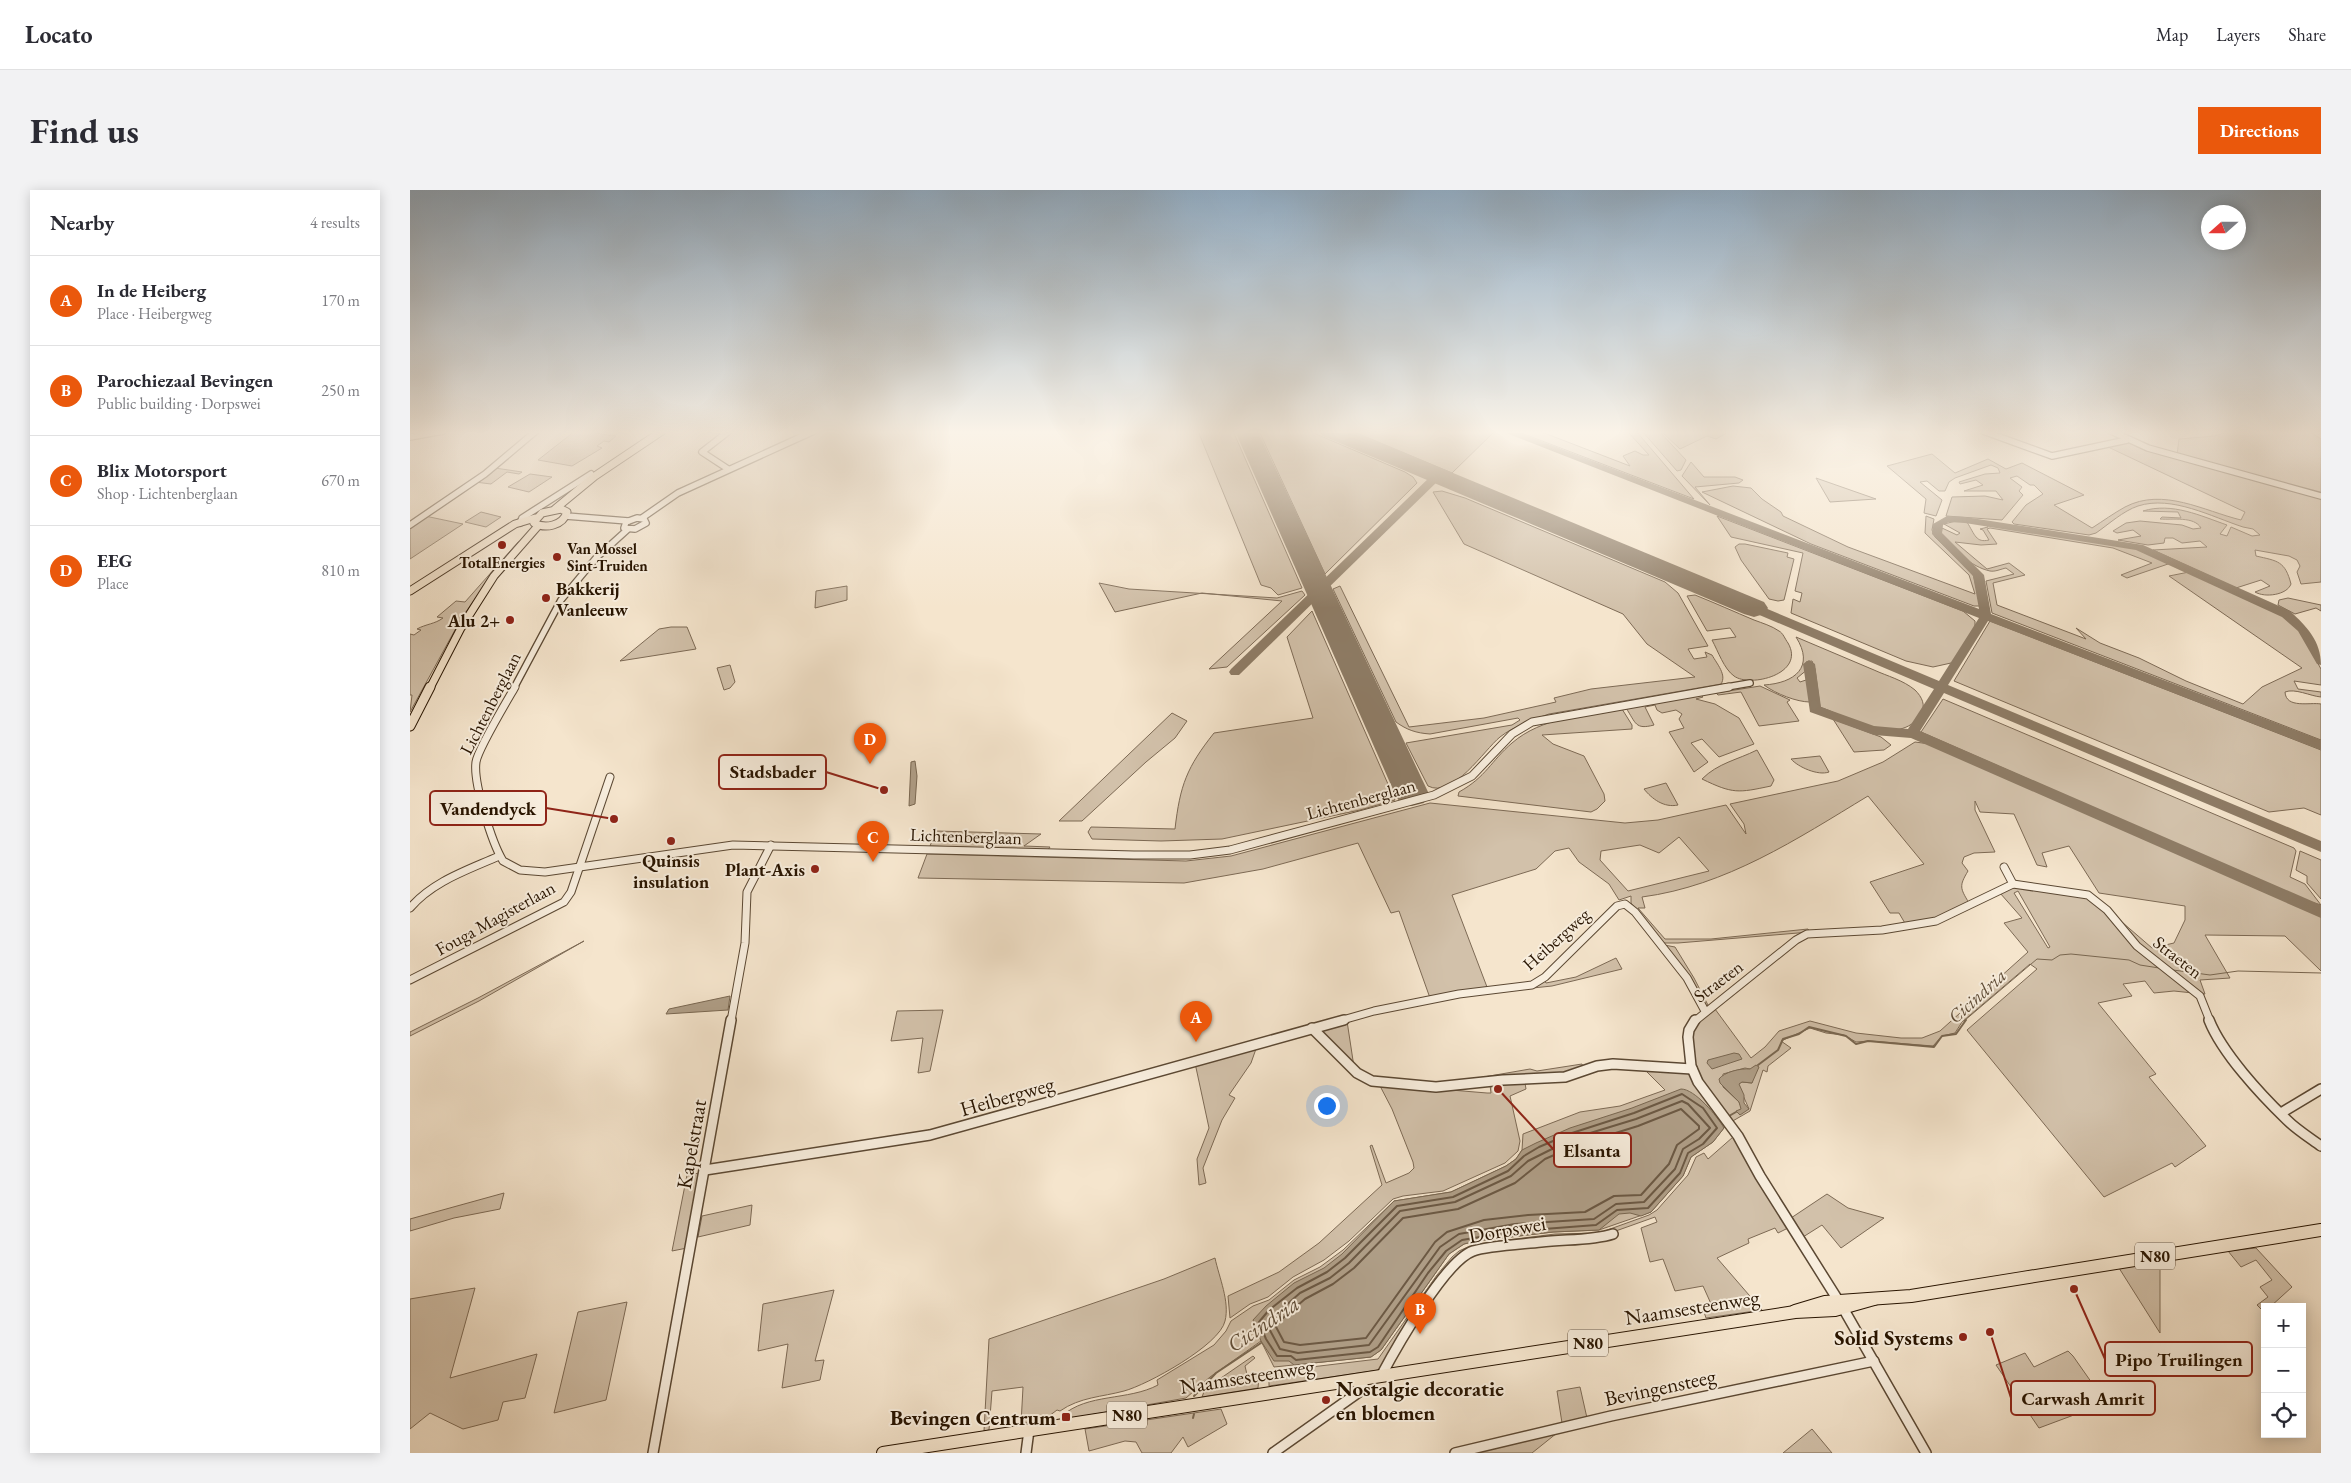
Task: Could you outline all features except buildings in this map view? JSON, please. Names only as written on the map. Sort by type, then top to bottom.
[{"type":"main road","points":[[410,726],[461,628],[500,569],[542,513],[555,509],[578,490]]},
{"type":"main road","points":[[491,583],[546,526],[564,515],[587,490]]},
{"type":"main road","points":[[555,509],[564,515]]},
{"type":"main road","points":[[410,591],[520,522],[536,522],[546,526]]},
{"type":"main road","name":"Naamsesteenweg","points":[[883,1453],[1795,1312],[1817,1313],[1841,1304],[1911,1296],[2321,1230]]},
{"type":"street","points":[[410,525],[462,490]]},
{"type":"street","points":[[520,522],[522,518],[534,509],[564,490]]},
{"type":"street","points":[[564,515],[626,525],[642,518],[684,490]]},
{"type":"street","points":[[2299,490],[2321,496]]},
{"type":"street","name":"Lichtenberglaan","points":[[642,518],[646,520],[644,525],[635,529],[626,525],[564,596],[478,752],[475,774],[499,856],[514,867],[531,872],[552,872],[733,845],[1163,856],[1224,851],[1442,792],[1472,776],[1512,734],[1545,718],[1750,683]]},
{"type":"street","name":"Fouga Magisterlaan","points":[[410,980],[560,904],[571,892],[610,777]]},
{"type":"street","name":"Kapelstraat","points":[[653,1453],[746,943],[747,892],[771,845]]},
{"type":"street","points":[[410,908],[426,891],[499,856]]},
{"type":"street","points":[[2004,867],[2013,884]]},
{"type":"street","name":"Straeten","points":[[1926,1453],[1841,1304],[1760,1176],[1738,1136],[1698,1082],[1692,1069],[1688,1044],[1689,1030],[1697,1017],[1803,936],[1882,930],[1936,921],[2013,884],[2080,893],[2096,900],[2137,946],[2200,996],[2209,1020],[2224,1047],[2281,1113],[2321,1146]]},
{"type":"street","name":"Heibergweg","points":[[705,1170],[902,1141],[948,1131],[1312,1028],[1419,1002],[1532,985],[1545,977],[1617,906],[1625,904],[1634,910],[1686,974],[1697,992],[1705,1011]]},
{"type":"street","points":[[1312,1028],[1357,1073],[1372,1081],[1436,1087],[1503,1080],[1559,1077],[1597,1066],[1613,1064],[1692,1069]]},
{"type":"street","points":[[2281,1113],[2321,1089]]},
{"type":"street","name":"Dorpswei","points":[[1381,1376],[1402,1336],[1451,1267],[1462,1256],[1473,1251],[1564,1239],[1604,1237],[1613,1234]]},
{"type":"street","name":"Bevingensteeg","points":[[1455,1453],[1565,1426],[1874,1361]]},
{"type":"street","points":[[1273,1453],[1359,1392],[1363,1385],[1363,1378]]},
{"type":"street","points":[[1026,1453],[1029,1430]]},
{"type":"shaded area","points":[[1222,490],[1259,490],[1302,588],[1278,595],[1271,588],[1261,585]]},
{"type":"shaded area","points":[[1286,490],[1410,490],[1325,574]]},
{"type":"shaded area","points":[[1670,490],[1686,490],[1694,499]]},
{"type":"shaded area","points":[[1713,490],[1753,490],[1762,499],[1781,512],[1783,516],[1848,547],[1975,594],[1969,575],[1925,533],[1926,516],[1934,519],[1932,530],[1935,537],[1973,574],[1981,606],[1974,606],[1811,544],[1702,492]]},
{"type":"shaded area","points":[[1823,490],[1850,490],[1876,499],[1830,502]]},
{"type":"shaded area","points":[[1915,490],[1930,490],[1942,500],[1936,516],[1924,513],[1926,499]]},
{"type":"shaded area","points":[[2020,490],[2023,495],[2002,520],[1946,516],[1952,497],[1985,496],[2003,500],[1996,491],[1964,491]]},
{"type":"shaded area","points":[[2039,490],[2074,490],[2084,495],[2054,505],[2092,528],[2125,507],[2139,501],[2154,499],[2183,503],[2241,520],[2245,512],[2199,490],[2294,490],[2321,498],[2321,582],[2301,584],[2297,572],[2300,566],[2297,560],[2289,556],[2255,550],[2256,556],[2280,563],[2289,576],[2291,584],[2289,588],[2280,593],[2270,595],[2259,594],[2255,592],[2270,586],[2261,580],[2236,588],[2153,550],[2207,547],[2200,541],[2182,543],[2173,538],[2165,538],[2164,543],[2148,545],[2118,540],[2141,536],[2133,530],[2117,533],[2113,531],[2126,523],[2140,521],[2182,525],[2193,529],[2201,528],[2198,524],[2188,520],[2160,519],[2162,517],[2181,518],[2178,512],[2143,511],[2165,508],[2197,514],[2227,525],[2220,534],[2227,536],[2231,527],[2252,536],[2260,535],[2253,529],[2178,505],[2151,503],[2132,508],[2096,533],[2089,535],[2014,524],[2012,522],[2026,505],[2043,494]]},
{"type":"shaded area","points":[[2303,490],[2321,490],[2321,495]]},
{"type":"shaded area","points":[[1442,491],[1465,498],[1665,582],[1678,593],[1708,646],[1688,649],[1694,659],[1707,657],[1705,652],[1712,655],[1722,673],[1723,681],[1721,684],[1549,714],[1505,733],[1458,780],[1448,786],[1438,788],[1428,786],[1406,743],[1512,725],[1520,720],[1518,718],[1430,734],[1412,731],[1396,722],[1333,589],[1340,586],[1409,727],[1484,718],[1556,702],[1554,698],[1591,689],[1695,677],[1647,644],[1623,614],[1464,544],[1433,492]]},
{"type":"shaded area","points":[[481,512],[501,517],[486,527],[465,522]]},
{"type":"shaded area","points":[[425,516],[463,524],[410,559],[410,526]]},
{"type":"shaded area","points":[[1717,516],[1963,611],[1975,621],[1975,628],[1951,663],[1933,667],[1906,661],[1791,613],[1793,599],[1800,602],[1802,593],[1795,591],[1803,553],[1731,537]]},
{"type":"shaded area","points":[[1956,521],[1967,522],[1976,537],[1985,541],[1989,540],[1983,530],[1980,529],[1988,527],[1987,525],[2132,547],[2171,563],[2127,578],[2121,575],[2152,563],[2113,548],[1990,528],[1987,529],[1997,544],[1981,545],[1955,542],[1987,569],[2009,563],[2025,575],[1993,583],[1997,605],[2086,639],[2076,628],[2100,643],[2139,658],[2186,681],[2243,704],[2262,687],[2302,668],[2169,576],[2189,572],[2290,619],[2299,629],[2321,669],[2321,685],[2294,681],[2298,689],[2321,692],[2321,697],[2289,691],[2285,692],[2286,697],[2290,701],[2299,704],[2321,704],[2321,740],[1992,613],[1986,581],[2014,574],[2006,568],[1992,571],[1969,562],[1941,535],[1942,528],[1957,535],[1960,533],[1944,524]]},
{"type":"shaded area","points":[[518,542],[521,542],[481,590],[461,619],[410,712],[412,695],[410,695],[410,634],[414,635],[421,630],[417,629],[443,618],[437,617],[456,601],[465,602]]},
{"type":"shaded area","points":[[1739,544],[1788,553],[1787,557],[1794,559],[1784,600],[1769,599],[1741,560],[1735,547]]},
{"type":"shaded area","points":[[1099,583],[1129,589],[1200,593],[1115,612]]},
{"type":"shaded area","points":[[847,586],[847,600],[815,608],[816,591]]},
{"type":"shaded area","points":[[1302,591],[1305,595],[1227,667],[1209,669],[1282,601],[1213,594],[1277,598]]},
{"type":"shaded area","points":[[1695,595],[1770,626],[1780,632],[1788,643],[1792,654],[1789,663],[1774,676],[1763,679],[1742,679],[1734,676],[1724,664],[1712,640],[1736,637],[1730,628],[1707,631],[1687,596]]},
{"type":"shaded area","points":[[2288,598],[2321,605],[2321,611],[2316,608],[2295,614],[2278,605],[2279,600]]},
{"type":"shaded area","points":[[1312,611],[1395,800],[1360,810],[1222,839],[1161,841],[1092,839],[1088,832],[1091,827],[1175,829],[1179,800],[1186,777],[1197,756],[1214,733],[1313,718],[1287,637]]},
{"type":"shaded area","points":[[1990,621],[2321,750],[2321,815],[2304,808],[2269,812],[1954,681]]},
{"type":"shaded area","points":[[687,627],[696,649],[620,661],[659,629]]},
{"type":"shaded area","points":[[1796,637],[1895,678],[1915,690],[1922,701],[1921,714],[1911,724],[1900,729],[1887,730],[1858,723],[1820,707],[1815,669],[1812,661],[1806,662],[1808,669],[1797,678],[1800,682],[1806,680],[1808,683],[1810,702],[1793,699],[1764,685],[1785,681],[1799,672],[1803,657]]},
{"type":"shaded area","points":[[730,665],[735,682],[730,688],[724,690],[717,668]]},
{"type":"shaded area","points":[[1760,686],[1790,700],[1787,702],[1799,721],[1759,726],[1741,692],[1718,695],[1716,693]]},
{"type":"shaded area","points":[[1701,695],[1703,697],[1696,699],[1715,704],[1739,718],[1754,744],[1719,757],[1702,739],[1691,743],[1708,762],[1694,772],[1669,732],[1684,728],[1679,719],[1682,714],[1676,710],[1662,713],[1657,710],[1655,705],[1645,707],[1654,725],[1643,727],[1634,721],[1626,708]]},
{"type":"shaded area","points":[[1943,699],[2294,848],[2296,851],[2290,877],[2305,884],[2321,905],[2301,899],[1921,732]]},
{"type":"shaded area","points":[[1622,709],[1632,725],[1632,729],[1542,735],[1553,744],[1584,756],[1604,794],[1605,801],[1597,809],[1591,812],[1458,796],[1459,792],[1476,781],[1512,743],[1524,734],[1564,718]]},
{"type":"shaded area","points":[[1172,713],[1187,721],[1175,738],[1082,821],[1059,821]]},
{"type":"shaded area","points":[[1833,719],[1881,737],[1891,745],[1884,750],[1854,752]]},
{"type":"shaded area","points":[[1915,742],[1930,744],[2321,916],[2321,971],[2285,936],[2205,935],[2230,978],[2200,980],[2205,994],[2202,994],[2141,947],[2093,897],[2152,948],[2174,943],[2185,920],[2185,906],[2099,893],[2069,846],[2042,853],[2047,867],[2037,865],[2014,814],[1980,812],[1975,801],[1975,810],[1995,852],[1974,853],[1964,857],[1962,863],[1968,871],[1963,880],[1962,887],[1969,903],[1939,917],[1906,925],[1899,913],[1890,913],[1870,882],[1924,864],[1868,796],[1760,859],[1703,883],[1642,897],[1645,908],[1638,908],[1665,939],[1711,939],[1808,929],[1810,932],[1661,943],[1631,903],[1631,896],[1619,900],[1609,884],[1579,862],[1569,848],[1555,851],[1536,869],[1452,895],[1487,987],[1430,998],[1399,911],[1391,913],[1358,843],[1263,869],[1184,883],[918,878],[927,854],[1186,861],[1231,856],[1430,803],[1625,823],[1658,820],[1726,805],[1746,834],[1744,824],[1730,804],[1838,781],[1883,762]],"holes":[[[1679,837],[1709,871],[1628,891],[1600,860],[1601,851],[1640,845],[1659,853]]]},
{"type":"shaded area","points":[[1757,750],[1774,780],[1771,786],[1736,791],[1702,779],[1721,765]]},
{"type":"shaded area","points":[[1820,756],[1829,772],[1819,773],[1808,770],[1791,759]]},
{"type":"shaded area","points":[[1666,783],[1678,805],[1663,804],[1644,789]]},
{"type":"shaded area","points":[[936,831],[1041,834],[1024,846],[1050,847],[1048,850],[930,846]]},
{"type":"shaded area","points":[[2300,851],[2321,860],[2321,899],[2307,883],[2307,876],[2296,870]]},
{"type":"shaded area","points":[[2013,887],[2085,896],[2097,903],[2132,942],[2193,993],[2174,991],[2154,993],[2145,981],[2123,984],[2132,996],[2098,1003],[2156,1074],[2149,1077],[2206,1146],[2175,1167],[2172,1163],[2104,1197],[1967,1030],[2037,969],[2030,964],[1962,1022],[1955,1033],[1942,1036],[1933,1046],[1870,1041],[1856,1042],[1844,1035],[1826,1033],[1810,1028],[1781,1041],[1791,1048],[1768,1066],[1767,1072],[1763,1070],[1750,1111],[1731,1122],[1711,1094],[1694,1064],[1691,1049],[1692,1035],[1700,1021],[1715,1009],[1751,1058],[1765,1047],[1779,1031],[1810,1021],[1856,1033],[1901,1038],[1922,1038],[1940,1031],[2028,952],[2004,923],[2022,918],[2000,893]],"holes":[[[2018,891],[2050,947],[2048,948],[2014,893]],[[1745,1068],[1750,1069],[1752,1083],[1742,1082],[1738,1084],[1749,1109],[1743,1111],[1739,1102],[1723,1087],[1723,1074]]]},
{"type":"shaded area","points":[[584,941],[479,1001],[410,1036],[410,1032]]},
{"type":"shaded area","points":[[1664,945],[1675,947],[1709,1007],[1703,1003],[1688,974]]},
{"type":"shaded area","points":[[1616,958],[1622,969],[1552,986],[1504,991],[1544,980],[1546,983],[1576,977]]},
{"type":"shaded area","points":[[943,1010],[930,1071],[918,1073],[923,1038],[891,1041],[897,1011]]},
{"type":"shaded area","points":[[1347,1021],[1354,1067],[1318,1028]]},
{"type":"shaded area","points":[[1257,1046],[1251,1063],[1229,1095],[1235,1098],[1222,1120],[1203,1168],[1206,1183],[1199,1185],[1197,1159],[1209,1128],[1195,1063]]},
{"type":"shaded area","points":[[1582,1064],[1584,1070],[1566,1075],[1478,1078],[1530,1069],[1537,1071]]},
{"type":"shaded area","points":[[1643,1068],[1684,1071],[1691,1076],[1727,1124],[1713,1142],[1691,1157],[1683,1176],[1651,1212],[1599,1230],[1553,1232],[1464,1244],[1449,1254],[1381,1350],[1371,1357],[1274,1367],[1261,1341],[1210,1377],[1186,1398],[1067,1419],[1062,1416],[1072,1409],[1095,1400],[1134,1393],[1158,1385],[1157,1380],[1214,1345],[1226,1331],[1231,1321],[1253,1306],[1269,1300],[1294,1280],[1320,1267],[1343,1250],[1394,1201],[1451,1192],[1506,1166],[1516,1159],[1522,1150],[1523,1134],[1580,1112],[1620,1106],[1665,1090]]},
{"type":"shaded area","points":[[1525,1083],[1526,1089],[1510,1096],[1520,1141],[1518,1151],[1505,1163],[1443,1191],[1393,1199],[1349,1241],[1324,1260],[1293,1277],[1268,1297],[1250,1304],[1230,1318],[1228,1296],[1279,1272],[1319,1243],[1382,1185],[1370,1146],[1372,1145],[1386,1183],[1409,1173],[1414,1168],[1392,1109],[1379,1084],[1491,1093],[1490,1085]]},
{"type":"shaded area","points":[[1733,1137],[1788,1228],[1778,1233],[1775,1228],[1748,1239],[1749,1243],[1717,1258],[1762,1310],[1706,1318],[1703,1309],[1712,1306],[1703,1286],[1675,1291],[1663,1259],[1650,1262],[1641,1228],[1657,1222],[1655,1217],[1599,1237],[1474,1250],[1421,1306],[1379,1370],[1269,1386],[1269,1377],[1278,1371],[1378,1359],[1437,1275],[1459,1251],[1472,1245],[1500,1241],[1555,1234],[1599,1233],[1649,1215],[1657,1210],[1688,1175],[1696,1157],[1704,1153],[1708,1159]]},
{"type":"shaded area","points":[[700,1173],[687,1248],[672,1251],[687,1175]]},
{"type":"shaded area","points":[[504,1193],[500,1209],[454,1218],[410,1231],[410,1219]]},
{"type":"shaded area","points":[[1827,1194],[1848,1208],[1884,1218],[1841,1248],[1822,1225],[1803,1237],[1791,1218]]},
{"type":"shaded area","points":[[752,1205],[750,1225],[698,1237],[702,1216]]},
{"type":"shaded area","points":[[2256,1248],[2292,1287],[2274,1303],[2261,1303],[2261,1309],[2257,1305],[2268,1297],[2260,1287],[2272,1280],[2256,1260],[2241,1267],[2228,1251]]},
{"type":"shaded area","points":[[1215,1258],[1225,1298],[1225,1321],[1220,1331],[1197,1352],[1165,1373],[1135,1387],[1083,1400],[1060,1411],[1057,1410],[1045,1419],[1021,1424],[1023,1387],[992,1391],[989,1430],[984,1431],[989,1339],[1164,1279]]},
{"type":"shaded area","points":[[2160,1261],[2160,1333],[2119,1268]]},
{"type":"shaded area","points":[[475,1288],[450,1378],[537,1354],[525,1398],[503,1402],[498,1420],[463,1429],[430,1413],[410,1429],[410,1299]]},
{"type":"shaded area","points":[[834,1290],[815,1361],[824,1360],[820,1380],[782,1388],[788,1344],[758,1351],[763,1304]]},
{"type":"shaded area","points":[[627,1302],[606,1400],[554,1413],[578,1312]]},
{"type":"shaded area","points":[[2068,1351],[2106,1403],[2039,1428],[1996,1365],[2025,1353],[2034,1367]]},
{"type":"shaded area","points":[[1253,1356],[1255,1358],[1245,1366],[1248,1379],[1259,1376],[1258,1388],[1202,1397],[1205,1389]]},
{"type":"shaded area","points":[[1580,1387],[1587,1418],[1562,1423],[1557,1391]]},
{"type":"shaded area","points":[[1221,1409],[1227,1424],[1188,1447],[1183,1437],[1171,1453],[1142,1453],[1136,1442],[1125,1441],[1089,1451],[1085,1429]]},
{"type":"shaded area","points":[[1812,1429],[1832,1453],[1783,1453]]},
{"type":"shaded area","points":[[1557,1433],[1532,1453],[1474,1453]]},
{"type":"water","points":[[915,761],[917,776],[915,804],[909,806],[911,762]]},
{"type":"water","points":[[730,996],[728,1010],[666,1014],[669,1009]]},
{"type":"water","points":[[1734,1053],[1739,1054],[1742,1059],[1712,1069],[1707,1063],[1708,1060]]},
{"type":"water","points":[[1756,1065],[1759,1067],[1752,1083],[1742,1082],[1739,1084],[1744,1095],[1744,1103],[1749,1109],[1740,1115],[1736,1111],[1741,1109],[1739,1102],[1720,1083],[1719,1079],[1729,1072],[1750,1069]]},
{"type":"water","points":[[1681,1089],[1693,1093],[1699,1098],[1711,1110],[1724,1128],[1713,1142],[1691,1157],[1683,1176],[1651,1212],[1641,1216],[1630,1213],[1619,1214],[1599,1230],[1553,1232],[1464,1244],[1449,1254],[1381,1350],[1371,1357],[1294,1365],[1289,1361],[1274,1361],[1261,1341],[1253,1320],[1266,1306],[1294,1283],[1324,1268],[1342,1254],[1394,1201],[1451,1192],[1506,1166],[1516,1159],[1522,1150],[1536,1143],[1570,1128],[1632,1108]]},
{"type":"waterway","name":"Cicindria","points":[[1964,1021],[2037,959],[2052,960],[2060,955],[2071,954],[2129,960],[2140,965],[2159,968]]},
{"type":"waterway","name":"Cicindria","points":[[2173,970],[2210,975],[2238,971],[2321,973]]},
{"type":"waterway","name":"Cicindria","points":[[1758,1065],[1778,1050],[1783,1039],[1799,1034],[1809,1027],[1846,1036],[1856,1044],[1868,1041],[1934,1047],[1942,1036],[1956,1034],[1966,1020]]},
{"type":"waterway","name":"Cicindria","points":[[1729,1116],[1736,1112]]},
{"type":"waterway","name":"Cicindria","points":[[1194,1396],[1216,1373],[1261,1343]]},
{"type":"waterway","name":"Cicindria","points":[[1193,1418],[1194,1414]]},
{"type":"taxiway","points":[[1235,672],[1423,490]]},
{"type":"taxiway","points":[[1659,490],[1986,616]]},
{"type":"taxiway","points":[[1986,616],[1978,575],[1937,534],[1938,524],[1947,519],[1965,520],[2139,547],[2286,614],[2303,629],[2321,661]]},
{"type":"taxiway","points":[[1754,608],[1941,687]]},
{"type":"taxiway","points":[[1941,687],[1986,616]]},
{"type":"taxiway","points":[[1986,616],[2321,745]]},
{"type":"taxiway","points":[[1809,664],[1815,702],[1814,709],[1874,731],[1899,734],[1912,733]]},
{"type":"taxiway","points":[[1912,733],[1941,687]]},
{"type":"taxiway","points":[[1941,687],[2321,847]]},
{"type":"taxiway","points":[[1912,733],[2321,912]]},
{"type":"runway","points":[[1273,490],[1412,794]]},
{"type":"runway","points":[[1472,490],[1754,608]]},
{"type":"place","name":"TotalEnergies","points":[[502,545]]},
{"type":"place","name":"Van Mossel Sint-Truiden","points":[[557,557]]},
{"type":"place","name":"Bakkerij Vanleeuw","points":[[546,598]]},
{"type":"place","name":"Alu 2+","points":[[510,620]]},
{"type":"place","name":"EEG","points":[[870,764]]},
{"type":"place","name":"Stadsbader","points":[[884,790]]},
{"type":"place","name":"Vandendyck","points":[[614,819]]},
{"type":"place","name":"Quinsis insulation","points":[[671,841]]},
{"type":"place","name":"Blix Motorsport","points":[[873,862]]},
{"type":"place","name":"Plant-Axis","points":[[815,869]]},
{"type":"place","name":"In de Heiberg","points":[[1196,1042]]},
{"type":"place","name":"Elsanta","points":[[1498,1089]]},
{"type":"place","name":"Pipo Truilingen","points":[[2074,1289]]},
{"type":"place","name":"Carwash Amrit","points":[[1990,1332]]},
{"type":"place","name":"Parochiezaal Bevingen","points":[[1420,1334]]},
{"type":"place","name":"Solid Systems","points":[[1963,1337]]},
{"type":"place","name":"Nostalgie decoratie en bloemen","points":[[1326,1400]]},
{"type":"place","name":"Bevingen Centrum","points":[[1066,1417]]}]
